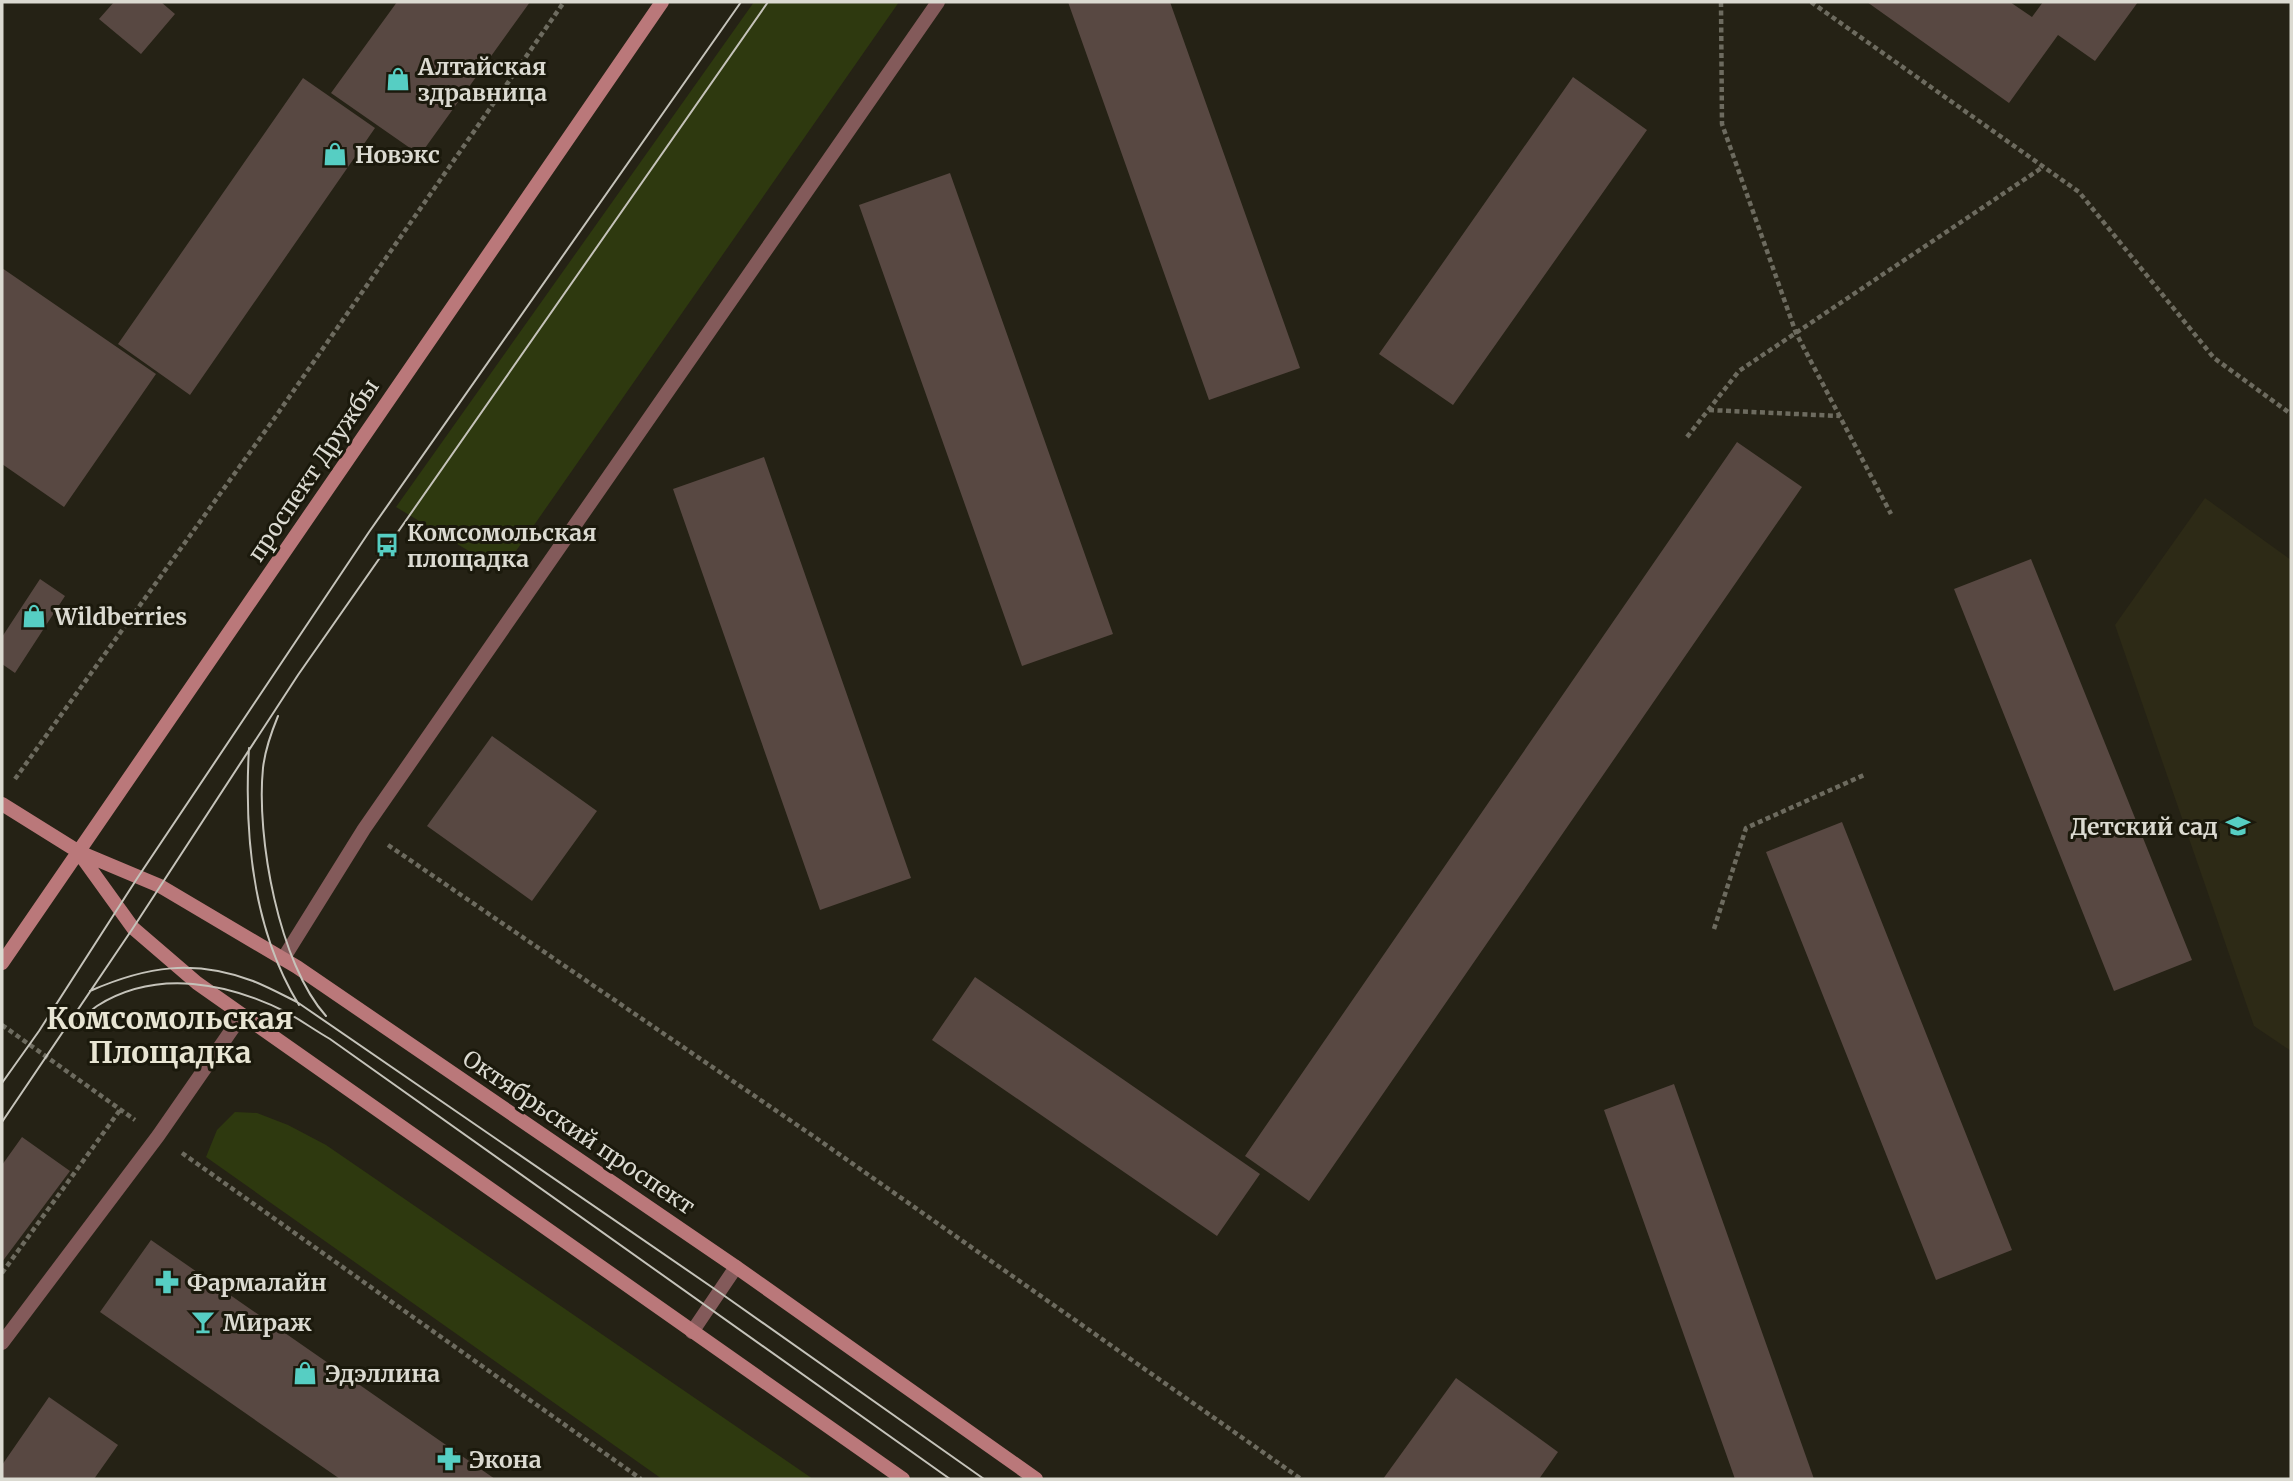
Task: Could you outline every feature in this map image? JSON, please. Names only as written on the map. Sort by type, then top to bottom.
[{"type":"main road","name":"проспект Дружбы","points":[[2,963],[662,2]]},
{"type":"main road","name":"Октябрьский проспект","points":[[2,804],[79,852],[160,886],[283,959],[736,1267],[1036,1479]]},
{"type":"main road","name":"Октябрьский проспект","points":[[79,852],[133,928],[197,984],[902,1479]]},
{"type":"street","points":[[283,959],[364,829],[938,2]]},
{"type":"street","points":[[2,1343],[158,1136],[242,1015]]},
{"type":"street","points":[[692,1332],[736,1267]]},
{"type":"path","points":[[9,787],[276,416],[564,2]]},
{"type":"path","points":[[1721,2],[1723,124],[1796,333],[1891,514]]},
{"type":"path","points":[[1811,2],[2079,192],[2214,358],[2291,414]]},
{"type":"path","points":[[1687,438],[1739,371],[2043,167]]},
{"type":"path","points":[[1709,410],[1840,416]]},
{"type":"path","points":[[1714,929],[1746,828],[1864,775]]},
{"type":"path","points":[[364,829],[816,1138],[1301,1479]]},
{"type":"path","points":[[2,1025],[641,1479]]},
{"type":"path","points":[[2,1273],[120,1110]]},
{"type":"shaded area","name":"Детский сад","points":[[2205,498],[2291,560],[2291,1051],[2254,1026],[2115,625]]},
{"type":"green space","points":[[754,2],[899,2],[502,571],[396,507]]},
{"type":"green space","points":[[235,1112],[257,1113],[288,1125],[326,1145],[813,1479],[662,1479],[206,1157],[217,1130]]},
{"type":"building","points":[[114,2],[161,2],[175,14],[141,54],[99,19]]},
{"type":"building","points":[[397,2],[530,2],[420,155],[331,93]]},
{"type":"building","points":[[1068,2],[1170,2],[1300,368],[1209,400]]},
{"type":"building","points":[[1867,2],[2010,2],[2032,17],[2043,2],[2138,2],[2095,61],[2058,35],[2009,103]]},
{"type":"building","points":[[1573,77],[1647,130],[1453,405],[1379,354]]},
{"type":"building","points":[[303,78],[375,128],[190,395],[118,344]]},
{"type":"building","points":[[950,173],[1113,634],[1022,666],[859,205]]},
{"type":"building","points":[[2,268],[156,374],[64,507],[2,464]]},
{"type":"building","points":[[1737,442],[1802,487],[1309,1201],[1245,1156]]},
{"type":"building","points":[[764,457],[911,878],[820,910],[673,489]]},
{"type":"building","points":[[2031,559],[2192,960],[2114,991],[1954,589]]},
{"type":"building","name":"Wildberries","points":[[40,579],[65,596],[15,673],[2,664],[2,637]]},
{"type":"building","points":[[492,736],[597,811],[532,901],[427,826]]},
{"type":"building","points":[[1842,822],[2012,1250],[1936,1280],[1766,852]]},
{"type":"building","points":[[975,977],[1260,1174],[1217,1236],[932,1040]]},
{"type":"building","points":[[1674,1084],[1814,1479],[1735,1479],[1604,1110]]},
{"type":"building","points":[[22,1137],[70,1171],[2,1262],[2,1165]]},
{"type":"building","points":[[151,1240],[495,1479],[340,1479],[100,1312]]},
{"type":"building","points":[[1456,1378],[1558,1452],[1539,1479],[1383,1479]]},
{"type":"building","points":[[49,1397],[118,1445],[94,1479],[2,1479],[2,1465]]},
{"type":"tram line","points":[[2,1083],[369,532],[741,2]]},
{"type":"tram line","points":[[2,1122],[133,928],[298,675],[768,2]]},
{"type":"tram line","points":[[278,716],[263,768],[263,829],[267,863],[274,898],[295,965],[326,1016]]},
{"type":"tram line","points":[[249,748],[248,814],[255,881],[271,945],[283,976],[299,1005]]},
{"type":"tram line","points":[[90,991],[151,971],[191,968],[231,974],[253,981],[297,1002],[719,1292],[984,1479]]},
{"type":"tram line","points":[[73,1028],[97,1006],[120,994],[168,984],[193,984],[242,994],[288,1013],[330,1039],[950,1479]]},
{"type":"place","name":"Алтайская здравница","points":[[398,79]]},
{"type":"place","name":"Новэкс","points":[[335,154]]},
{"type":"place","name":"Комсомольская площадка","points":[[387,545]]},
{"type":"place","name":"Wildberries","points":[[34,616]]},
{"type":"place","name":"Детский сад","points":[[2238,826]]},
{"type":"place","name":"Фармалайн","points":[[167,1282]]},
{"type":"place","name":"Мираж","points":[[203,1322]]},
{"type":"place","name":"Эдэллина","points":[[305,1373]]},
{"type":"place","name":"Экона","points":[[449,1459]]},
{"type":"district","name":"Комсомольская Площадка","points":[[170,1035]]}]
